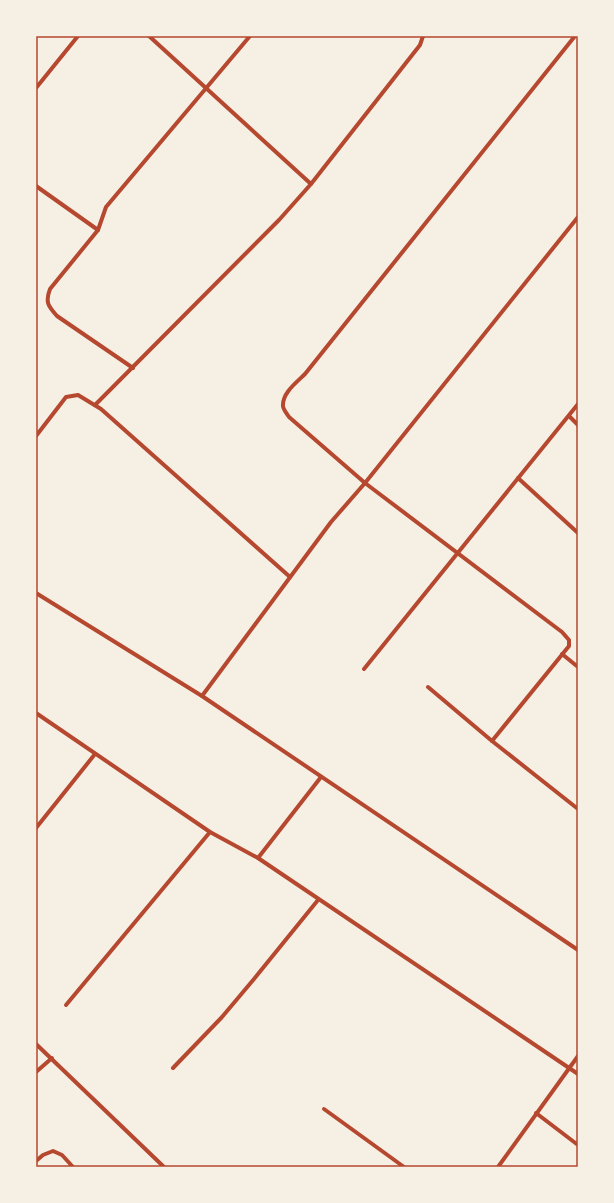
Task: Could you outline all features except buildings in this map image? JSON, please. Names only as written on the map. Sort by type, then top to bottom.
[{"type":"street","points":[[36,88],[78,36]]},
{"type":"street","points":[[149,36],[311,184]]},
{"type":"street","points":[[133,368],[57,316],[50,308],[46,298],[50,289],[98,230],[106,207],[250,36]]},
{"type":"street","points":[[95,405],[278,220],[311,184],[420,46],[423,36]]},
{"type":"street","points":[[492,741],[569,646],[569,640],[562,632],[364,484],[289,417],[283,406],[284,398],[290,388],[305,374],[575,36]]},
{"type":"street","points":[[36,186],[98,230]]},
{"type":"street","points":[[202,696],[331,522],[364,484],[578,217]]},
{"type":"street","points":[[36,436],[66,397],[78,395],[95,405],[290,577]]},
{"type":"street","points":[[364,669],[578,404]]},
{"type":"street","points":[[569,416],[578,425]]},
{"type":"street","points":[[518,478],[578,533]]},
{"type":"street","points":[[36,593],[202,696],[578,950]]},
{"type":"street","points":[[562,654],[578,667]]},
{"type":"street","points":[[428,687],[492,741],[578,809]]},
{"type":"street","points":[[36,713],[210,832],[258,858],[318,900],[578,1074]]},
{"type":"street","points":[[36,828],[95,754]]},
{"type":"street","points":[[258,858],[321,777]]},
{"type":"street","points":[[66,1005],[210,832]]},
{"type":"street","points":[[173,1068],[222,1017],[250,985],[318,900]]},
{"type":"street","points":[[36,1044],[164,1167]]},
{"type":"street","points":[[498,1167],[578,1056]]},
{"type":"street","points":[[36,1072],[52,1058]]},
{"type":"street","points":[[324,1109],[403,1167]]},
{"type":"street","points":[[536,1113],[578,1146]]},
{"type":"street","points":[[36,1161],[43,1155],[53,1151],[62,1155],[72,1167]]}]
